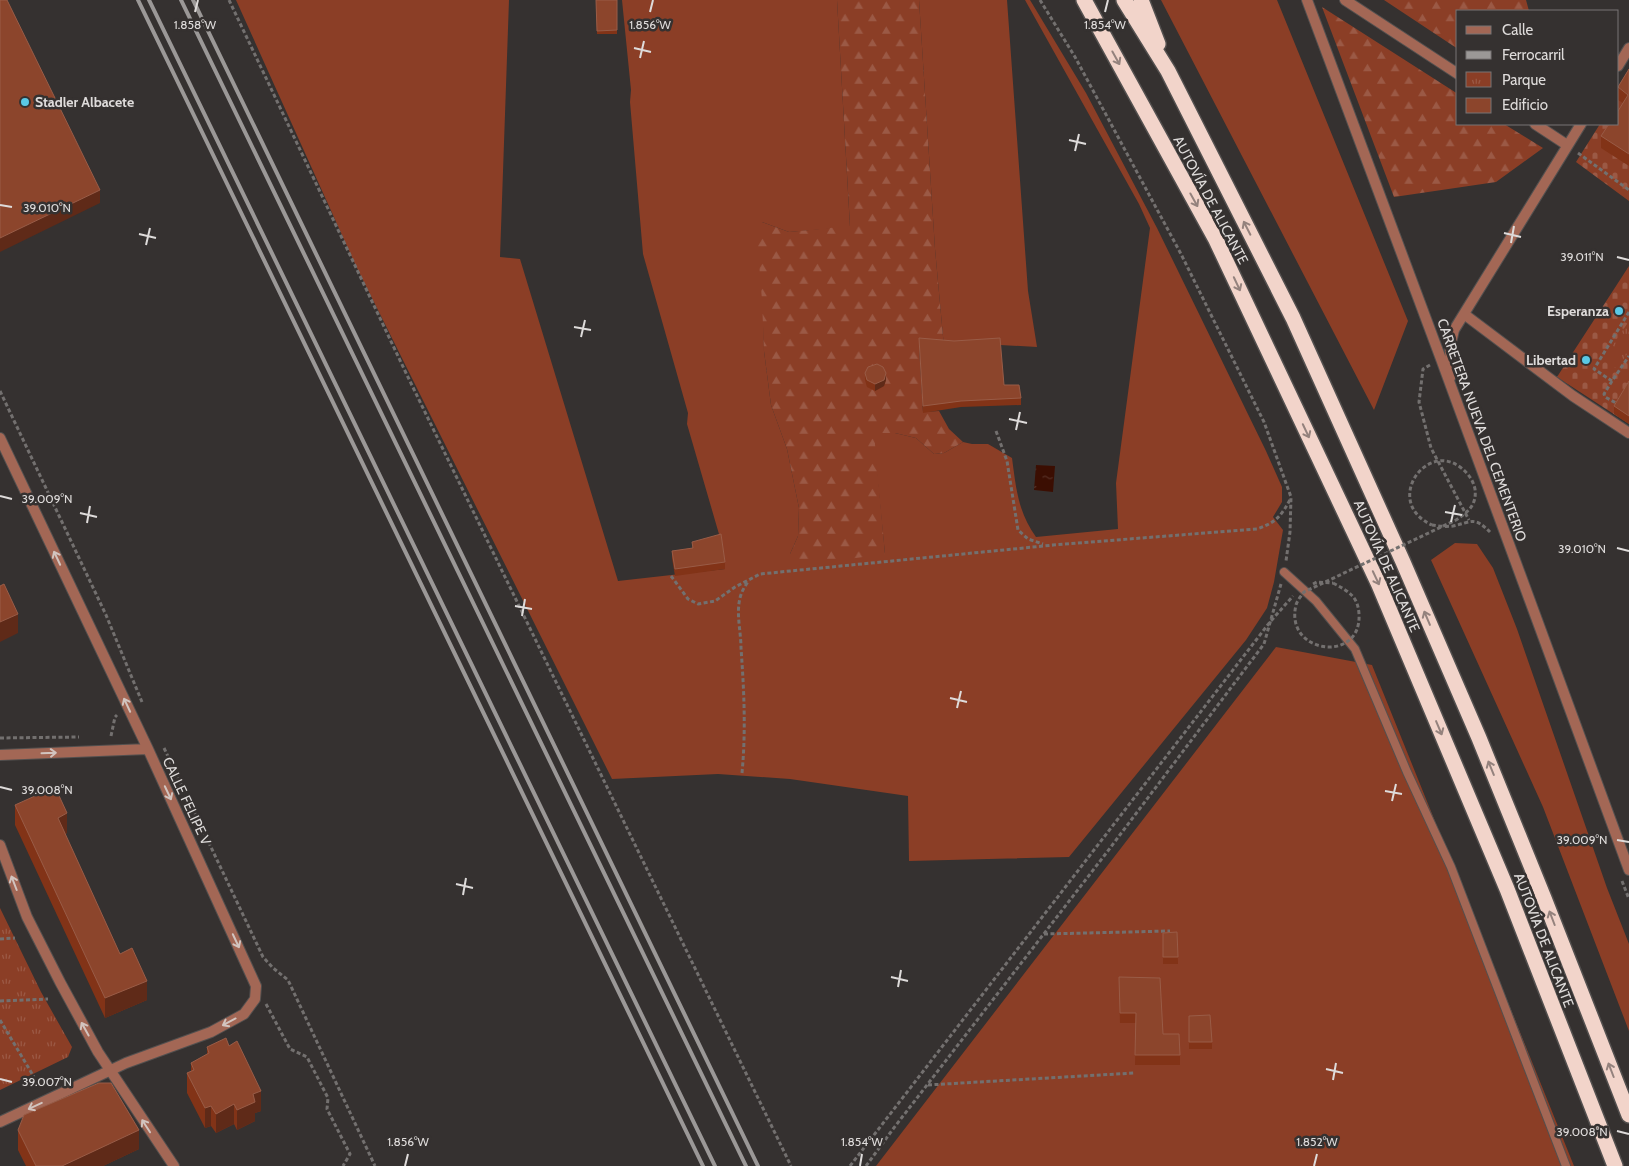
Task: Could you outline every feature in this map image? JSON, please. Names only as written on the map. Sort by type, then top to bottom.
[{"type":"highway","name":"AUTOVÍA DE ALICANTE","points":[[1084,0],[1216,240],[1379,585],[1507,889],[1615,1166]]},
{"type":"highway","name":"AUTOVÍA DE ALICANTE","points":[[1124,0],[1168,71],[1293,318],[1403,562],[1508,809],[1629,1115]]},
{"type":"highway","points":[[1141,0],[1168,71]]},
{"type":"street","name":"CARRETERA NUEVA DEL CEMENTERIO","points":[[1307,0],[1442,359],[1629,870]]},
{"type":"street","points":[[1344,0],[1456,73]]},
{"type":"street","points":[[1619,64],[1629,48]]},
{"type":"street","points":[[1537,125],[1567,145]]},
{"type":"street","points":[[1449,381],[1451,371],[1450,347],[1454,330],[1580,125]]},
{"type":"street","points":[[1464,314],[1573,396],[1629,433]]},
{"type":"street","name":"CALLE FELIPE V","points":[[0,438],[148,749],[256,986]]},
{"type":"street","points":[[0,755],[148,749]]},
{"type":"street","points":[[0,845],[27,917],[60,982],[98,1052],[174,1166]]},
{"type":"street","points":[[0,1122],[111,1070],[211,1032],[244,1014],[255,999],[256,986]]},
{"type":"lane","points":[[1284,572],[1316,601],[1354,649],[1407,772],[1451,867],[1566,1166]]},
{"type":"path","points":[[229,0],[411,382],[792,1166]]},
{"type":"path","points":[[866,1166],[1264,644],[1284,572],[1290,532],[1291,497],[1264,422],[1181,254],[1075,57],[1040,0]]},
{"type":"path","points":[[1567,145],[1629,190]]},
{"type":"path","points":[[1612,381],[1594,369],[1629,312]]},
{"type":"path","points":[[1618,404],[1605,397],[1604,394],[1629,356]]},
{"type":"path","points":[[1333,583],[1347,590],[1354,597],[1358,607],[1359,622],[1355,634],[1340,646],[1326,647],[1312,644],[1300,635],[1296,622],[1296,605],[1304,592],[1456,520],[1469,511],[1474,502],[1475,490],[1471,478],[1457,464],[1445,462],[1433,462],[1417,472],[1410,487],[1409,498],[1413,510],[1422,521],[1432,525],[1451,526],[1469,520],[1431,448],[1419,402],[1423,369],[1442,359]]},
{"type":"path","points":[[0,391],[106,615],[146,709]]},
{"type":"path","points":[[996,431],[1007,461],[1018,530],[1028,539],[1039,544],[1054,545]]},
{"type":"path","points":[[671,576],[688,599],[698,604],[715,601],[735,587],[760,574],[1054,545],[1257,529],[1270,524],[1280,516],[1291,497]]},
{"type":"path","points":[[742,773],[745,740],[738,615],[740,598],[746,584],[760,574]]},
{"type":"path","points":[[850,1166],[1270,623]]},
{"type":"path","points":[[102,736],[112,736],[115,717],[120,711],[142,700]]},
{"type":"path","points":[[0,738],[82,736]]},
{"type":"path","points":[[162,744],[263,957],[288,980],[375,1166]]},
{"type":"path","points":[[1044,934],[1170,931]]},
{"type":"path","points":[[0,939],[15,938]]},
{"type":"path","points":[[256,986],[290,1049],[307,1057],[328,1098],[328,1109],[350,1154],[343,1166]]},
{"type":"path","points":[[0,1001],[48,999]]},
{"type":"path","points":[[0,1020],[34,1077]]},
{"type":"path","points":[[927,1085],[1134,1073]]},
{"type":"green space","points":[[236,0],[509,0],[500,257],[520,259],[618,581],[725,569],[721,541],[687,424],[688,413],[643,254],[630,102],[631,90],[622,0],[837,0],[850,227],[789,232],[762,222],[764,351],[771,405],[787,449],[799,508],[798,536],[790,554],[885,554],[873,433],[895,433],[916,438],[934,454],[944,453],[963,442],[988,444],[1012,458],[1022,509],[1036,537],[1118,529],[1116,483],[1150,228],[1139,204],[1025,0],[1030,0],[1086,93],[1157,228],[1282,487],[1282,502],[1273,517],[1283,530],[1274,582],[1267,608],[1246,640],[1069,857],[909,861],[908,796],[790,779],[718,774],[612,779],[356,266]]},
{"type":"green space","points":[[837,0],[919,0],[935,249],[944,347],[919,346],[923,412],[939,411],[949,429],[963,442],[944,453],[934,454],[916,438],[895,433],[874,433],[885,554],[797,566],[790,554],[798,536],[799,508],[787,449],[771,405],[764,351],[756,226],[762,222],[789,232],[850,226]]},
{"type":"green space","points":[[919,0],[1007,0],[1028,291],[1037,347],[1000,345],[944,347],[935,249]]},
{"type":"green space","points":[[1161,0],[1277,0],[1408,321],[1374,410]]},
{"type":"green space","points":[[1384,0],[1526,0],[1529,10],[1456,10],[1456,48]]},
{"type":"green space","points":[[1322,7],[1456,93],[1456,125],[1506,125],[1543,148],[1496,182],[1394,197]]},
{"type":"green space","points":[[1629,78],[1629,201],[1576,162],[1599,125],[1619,125],[1619,94]]},
{"type":"green space","points":[[1629,266],[1629,424],[1557,377]]},
{"type":"green space","points":[[1629,321],[1629,351],[1617,369],[1603,360]]},
{"type":"green space","points":[[1455,543],[1477,544],[1493,568],[1517,629],[1607,888],[1629,944],[1629,1031],[1543,807],[1431,560]]},
{"type":"green space","points":[[1276,647],[1372,665],[1574,1166],[876,1166]]},
{"type":"green space","points":[[0,908],[41,992],[72,1047],[68,1057],[0,1090]]},
{"type":"water","points":[[1036,465],[1055,466],[1053,492],[1034,490]]},
{"type":"building","name":"Stadler Albacete","points":[[0,0],[7,0],[100,190],[0,238]]},
{"type":"building","points":[[596,0],[617,0],[617,30],[597,31]]},
{"type":"building","points":[[1629,69],[1629,154],[1601,136],[1608,125],[1619,125],[1619,109],[1628,95],[1619,88]]},
{"type":"building","points":[[919,338],[954,341],[1000,338],[1004,385],[1019,385],[1021,398],[961,401],[923,406]]},
{"type":"building","points":[[877,364],[883,367],[886,373],[884,380],[875,384],[867,380],[865,373],[868,367]]},
{"type":"building","points":[[1629,381],[1629,416],[1614,406]]},
{"type":"building","points":[[721,534],[725,562],[675,569],[672,551],[693,548],[692,542]]},
{"type":"building","points":[[4,584],[18,614],[0,622],[0,586]]},
{"type":"building","points":[[55,787],[67,813],[58,818],[120,954],[132,948],[147,981],[105,998],[15,805]]},
{"type":"building","points":[[1177,932],[1178,957],[1163,957],[1163,933]]},
{"type":"building","points":[[1119,977],[1160,978],[1163,1034],[1179,1034],[1180,1055],[1135,1055],[1136,1013],[1120,1013]]},
{"type":"building","points":[[1210,1015],[1212,1042],[1189,1042],[1189,1016]]},
{"type":"building","points":[[226,1038],[229,1046],[237,1041],[261,1091],[253,1094],[255,1102],[237,1110],[234,1104],[216,1114],[211,1106],[205,1108],[187,1073],[194,1070],[191,1063],[209,1053],[207,1047]]},
{"type":"building","points":[[99,1083],[111,1083],[139,1130],[62,1166],[36,1166],[18,1130],[24,1115]]},
{"type":"railway","points":[[138,0],[703,1166]]},
{"type":"railway","points":[[149,0],[715,1166]]},
{"type":"railway","points":[[181,0],[746,1166]]},
{"type":"railway","points":[[193,0],[758,1166]]},
{"type":"place","name":"Stadler Albacete","points":[[25,102]]},
{"type":"place","name":"Esperanza","points":[[1619,311]]},
{"type":"place","name":"Libertad","points":[[1586,360]]}]
